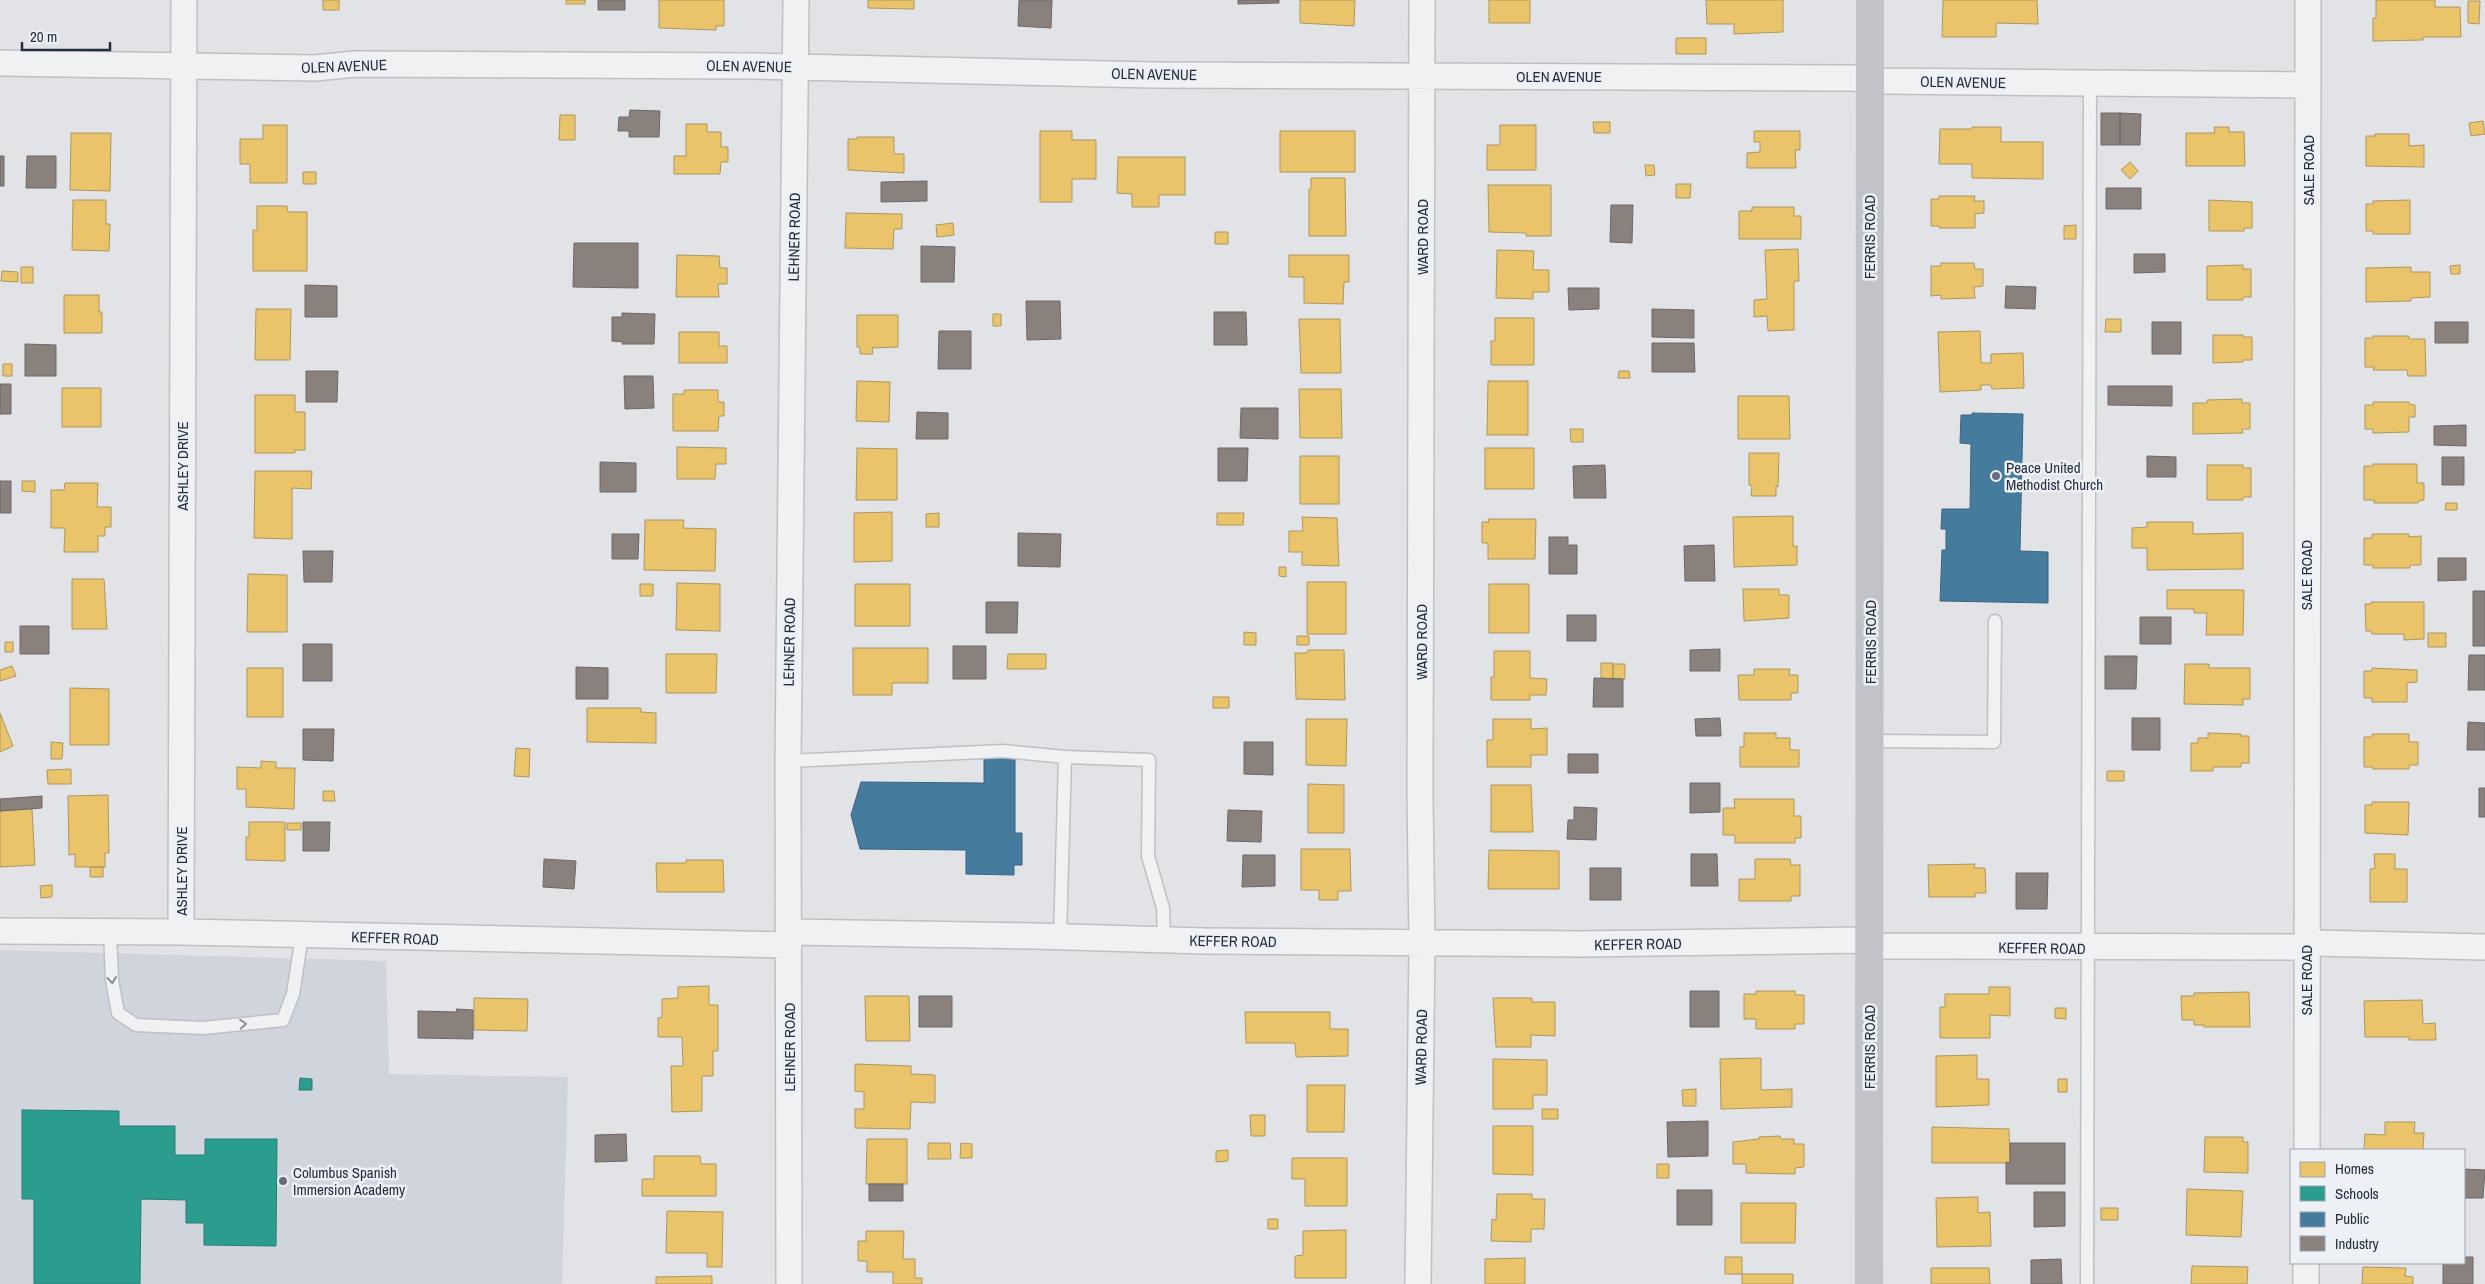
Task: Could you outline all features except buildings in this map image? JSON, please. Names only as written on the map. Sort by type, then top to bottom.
[{"type":"main road","name":"FERRIS ROAD","points":[[1870,0],[1870,943],[1868,952],[1870,1284]]},
{"type":"street","name":"ASHLEY DRIVE","points":[[181,932],[184,0]]},
{"type":"street","name":"LEHNER ROAD","points":[[788,1284],[788,761],[796,0]]},
{"type":"street","name":"WARD ROAD","points":[[1418,1284],[1422,943],[1420,784],[1422,0]]},
{"type":"street","name":"SALE ROAD","points":[[2307,1149],[2308,0]]},
{"type":"street","name":"OLEN AVENUE","points":[[0,63],[315,68],[355,64],[796,67],[1154,75],[1869,79],[2090,85],[2307,85]]},
{"type":"street","name":"KEFFER ROAD","points":[[0,931],[789,939],[1060,937],[1164,940],[1581,944],[1861,940],[1880,946],[2089,948],[2296,947],[2315,943],[2485,947]]},
{"type":"street","points":[[2306,1264],[2306,1284]]},
{"type":"lane","points":[[2087,1284],[2090,85]]},
{"type":"lane","points":[[1870,742],[1994,742],[1995,621]]},
{"type":"lane","points":[[788,761],[1003,751],[1065,757],[1150,760],[1148,856],[1163,908],[1164,940]]},
{"type":"lane","points":[[1060,937],[1065,757]]},
{"type":"lane","points":[[110,931],[112,980],[118,1013],[136,1025],[203,1028],[283,1020],[294,994],[302,935]]},
{"type":"shaded area","name":"Columbus Spanish Immersion Academy","points":[[0,950],[386,961],[389,1074],[568,1077],[562,1284],[0,1284]]},
{"type":"place","name":"Peace United Methodist Church","points":[[1996,476]]},
{"type":"place","name":"Columbus Spanish Immersion Academy","points":[[283,1181]]}]
